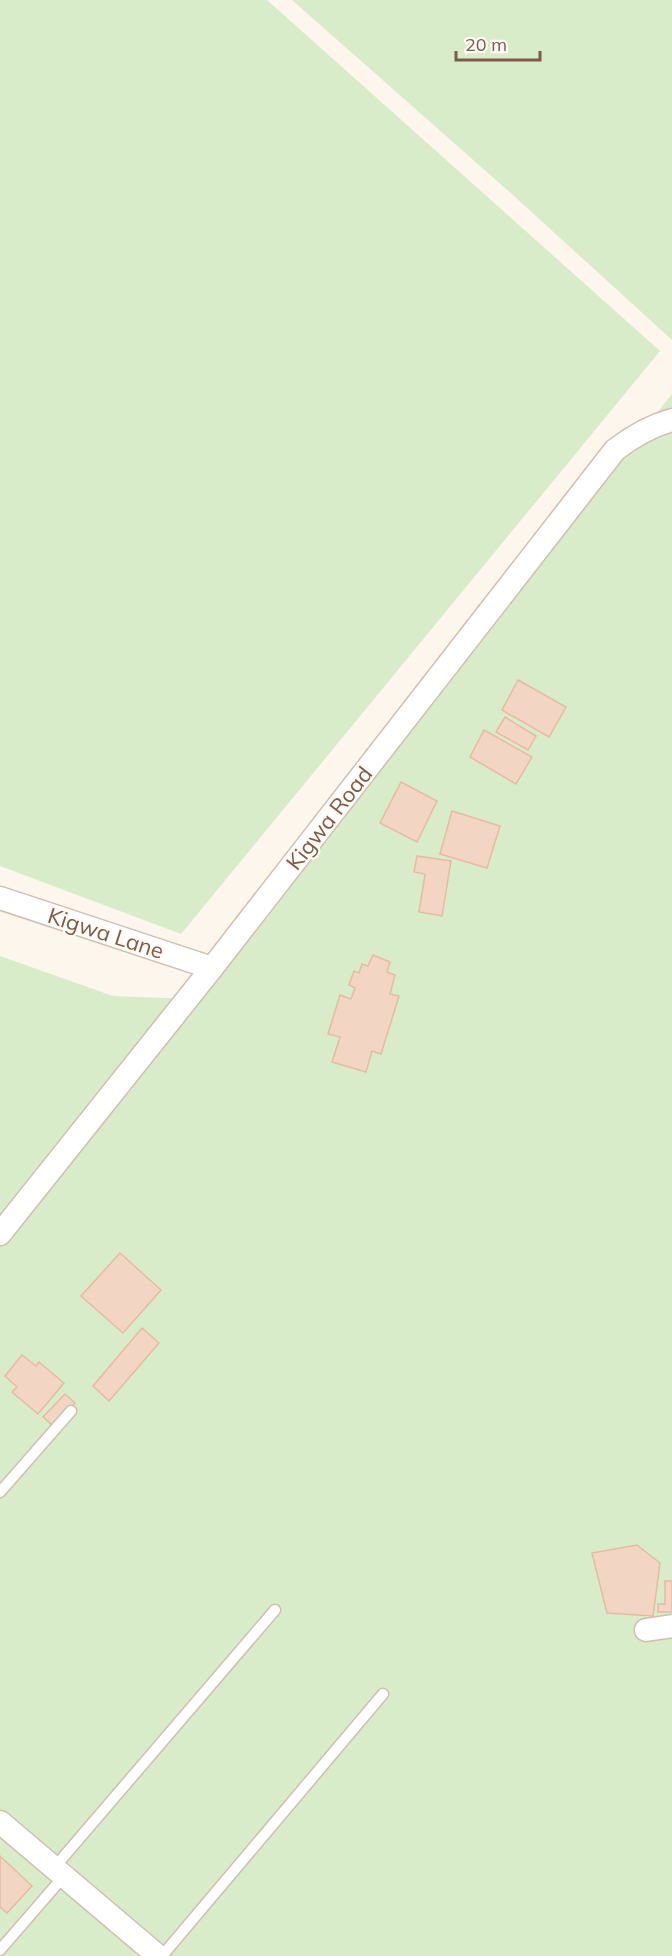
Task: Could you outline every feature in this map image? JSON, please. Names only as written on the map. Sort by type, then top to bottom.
[{"type":"street","name":"Kigwa Road","points":[[0,1234],[212,968],[615,450],[651,426],[672,420]]},
{"type":"street","name":"Kigwa Lane","points":[[0,898],[212,968]]},
{"type":"street","points":[[646,1630],[672,1626]]},
{"type":"street","points":[[0,1822],[160,1956]]},
{"type":"lane","points":[[0,1492],[71,1411]]},
{"type":"lane","points":[[0,1950],[59,1872],[275,1610]]},
{"type":"lane","points":[[160,1956],[382,1694]]},
{"type":"green space","points":[[0,0],[267,0],[660,351],[181,934],[0,866]]},
{"type":"green space","points":[[292,0],[672,0],[672,340],[514,196]]},
{"type":"green space","points":[[672,394],[672,1956],[0,1956],[0,956],[113,996],[188,999]]},
{"type":"building","points":[[518,680],[566,707],[549,737],[502,710]]},
{"type":"building","points":[[505,717],[536,736],[528,750],[496,732]]},
{"type":"building","points":[[484,730],[532,757],[516,784],[470,757]]},
{"type":"building","points":[[401,782],[437,801],[417,842],[380,823]]},
{"type":"building","points":[[452,811],[500,826],[487,868],[440,854]]},
{"type":"building","points":[[417,856],[451,861],[442,916],[419,912],[425,874],[414,872]]},
{"type":"building","points":[[373,955],[390,962],[387,972],[395,975],[390,994],[399,996],[381,1054],[372,1051],[366,1072],[332,1062],[340,1037],[328,1034],[340,995],[351,999],[355,988],[349,985],[354,971],[359,973],[362,964],[368,966]]},
{"type":"building","points":[[120,1253],[161,1290],[123,1333],[81,1296]]},
{"type":"building","points":[[142,1328],[159,1343],[109,1401],[93,1386]]},
{"type":"building","points":[[22,1355],[36,1366],[39,1362],[64,1383],[38,1414],[12,1392],[17,1387],[5,1376]]},
{"type":"building","points":[[65,1394],[75,1403],[53,1426],[43,1417]]},
{"type":"building","points":[[637,1545],[660,1563],[653,1616],[607,1613],[592,1553]]},
{"type":"building","points":[[665,1581],[672,1581],[672,1612],[658,1612],[658,1604],[665,1604]]},
{"type":"building","points":[[0,1856],[32,1886],[7,1913],[0,1907]]}]
